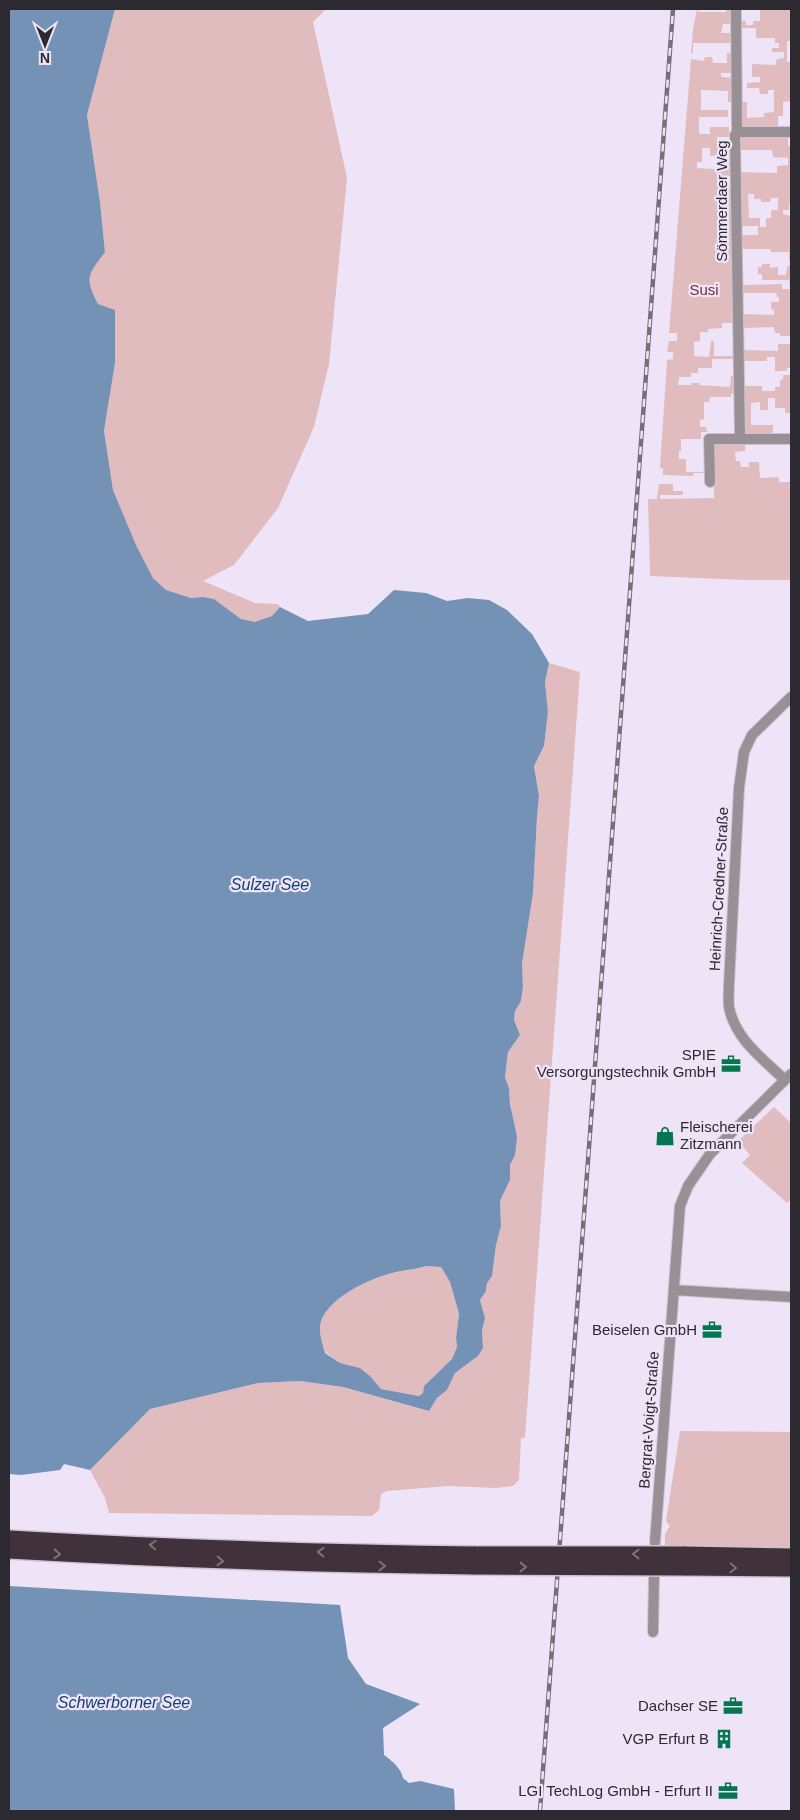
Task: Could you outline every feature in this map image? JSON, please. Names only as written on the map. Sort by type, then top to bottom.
[{"type":"highway","points":[[9,1538],[474,1560]]},
{"type":"highway","points":[[9,1551],[115,1557],[321,1564],[474,1560],[684,1561],[791,1556]]},
{"type":"highway","points":[[684,1561],[791,1569]]},
{"type":"street","name":"Sömmerdaer Weg","points":[[736,9],[737,132],[735,135],[740,439]]},
{"type":"street","points":[[737,132],[791,132]]},
{"type":"street","points":[[710,482],[709,439],[791,439]]},
{"type":"street","name":"Heinrich-Credner-Straße","points":[[788,1077],[746,1043],[735,1024],[729,1007],[729,984],[739,788],[744,752],[752,735],[791,697]]},
{"type":"street","name":"Bergrat-Voigt-Straße","points":[[655,1542],[680,1206],[688,1186],[710,1154],[788,1077]]},
{"type":"street","points":[[674,1290],[791,1297]]},
{"type":"street","points":[[653,1632],[654,1578]]},
{"type":"green space","points":[[115,9],[326,9],[313,22],[347,178],[329,364],[314,427],[278,508],[234,565],[203,581],[255,603],[278,604],[280,607],[272,616],[255,623],[241,619],[214,599],[203,597],[191,598],[166,590],[153,578],[136,545],[113,490],[104,431],[115,363],[98,304],[90,288],[89,274],[105,251],[87,115]]},
{"type":"green space","points":[[697,9],[699,12],[726,12],[726,9],[733,9],[733,29],[730,29],[730,24],[723,24],[721,33],[734,33],[734,43],[693,43],[693,53],[691,53]]},
{"type":"green space","points":[[760,9],[791,9],[791,41],[787,41],[787,62],[791,62],[791,101],[783,102],[783,116],[778,116],[778,126],[740,127],[740,102],[747,102],[747,118],[764,117],[764,113],[774,112],[774,90],[768,90],[768,94],[760,94],[759,88],[747,88],[747,83],[760,82],[760,77],[752,77],[752,64],[775,65],[777,59],[784,58],[784,52],[772,52],[772,48],[779,48],[779,43],[775,43],[775,38],[756,38],[756,28],[739,28],[739,21],[746,21],[746,25],[753,25],[753,21],[760,21]]},
{"type":"green space","name":"Susi","points":[[727,53],[734,53],[734,73],[721,73],[721,77],[735,78],[735,102],[728,102],[728,91],[701,90],[701,110],[728,110],[728,117],[699,117],[699,134],[710,134],[710,127],[729,127],[729,137],[717,137],[717,145],[727,145],[727,141],[733,141],[733,176],[717,176],[717,187],[733,187],[735,323],[722,323],[722,328],[708,329],[708,332],[700,332],[700,341],[694,342],[694,356],[709,357],[711,341],[714,341],[714,356],[734,356],[734,359],[712,359],[712,368],[698,368],[698,373],[691,373],[691,377],[679,377],[678,385],[699,383],[699,385],[730,387],[731,376],[735,376],[736,393],[731,394],[731,397],[710,397],[709,402],[704,402],[704,419],[700,420],[700,427],[706,427],[707,432],[701,432],[701,439],[681,439],[679,459],[686,459],[686,472],[704,473],[693,473],[693,476],[663,475],[663,468],[660,468],[667,360],[673,359],[673,352],[667,352],[669,341],[677,341],[677,333],[669,333],[691,59],[704,61],[705,57],[712,57],[713,63],[727,63]],"holes":[[[702,148],[710,148],[710,156],[729,155],[728,170],[697,168],[697,162],[702,162]]]},
{"type":"green space","points":[[788,136],[788,146],[791,146],[791,205],[789,205],[789,210],[783,210],[783,214],[791,216],[791,261],[789,261],[789,252],[771,252],[770,249],[742,249],[742,235],[758,235],[758,226],[742,226],[741,172],[777,173],[777,166],[788,165],[788,158],[773,157],[772,150],[741,150],[741,137]],"holes":[[[748,194],[754,194],[754,199],[761,199],[761,202],[770,202],[771,198],[778,198],[778,210],[771,210],[771,218],[766,218],[766,227],[760,227],[760,218],[749,218]]]},
{"type":"green space","points":[[762,264],[770,264],[770,268],[778,267],[778,275],[786,275],[787,267],[791,265],[791,368],[787,368],[787,371],[775,371],[775,357],[767,357],[767,361],[744,361],[744,350],[778,351],[778,344],[790,344],[790,336],[780,336],[780,333],[775,333],[774,327],[743,328],[743,314],[774,315],[774,310],[771,309],[771,302],[779,302],[779,297],[777,297],[776,293],[743,293],[743,285],[782,284],[782,289],[790,289],[789,280],[762,280],[762,274],[758,274],[758,267],[762,267]]},
{"type":"green space","points":[[783,375],[791,375],[791,413],[785,413],[785,408],[775,408],[775,398],[768,398],[768,410],[760,410],[760,402],[751,403],[751,425],[773,425],[773,434],[745,434],[744,386],[762,386],[762,391],[775,391],[775,387],[780,387],[780,380],[783,379]]},
{"type":"green space","points":[[714,445],[745,445],[745,451],[735,452],[736,461],[740,461],[741,467],[749,467],[749,462],[759,462],[760,478],[779,477],[779,482],[791,482],[791,580],[650,576],[648,499],[657,499],[659,484],[673,484],[673,491],[683,491],[683,495],[660,495],[660,499],[714,498]]},
{"type":"green space","points":[[549,663],[580,672],[525,1438],[521,1438],[519,1480],[513,1486],[496,1488],[448,1486],[387,1491],[381,1494],[379,1510],[372,1516],[109,1513],[105,1498],[90,1470],[150,1409],[258,1383],[300,1381],[343,1387],[429,1411],[437,1398],[447,1390],[455,1373],[478,1356],[483,1348],[482,1331],[485,1318],[480,1300],[492,1276],[496,1245],[501,1226],[500,1201],[510,1180],[510,1165],[515,1155],[509,1088],[505,1077],[508,1052],[520,1035],[514,1020],[515,1011],[521,1001],[523,987],[522,964],[533,893],[539,796],[534,766],[544,746],[548,712],[545,682]]},
{"type":"green space","points":[[774,1107],[791,1123],[791,1199],[787,1203],[742,1163],[750,1155],[738,1141]]},
{"type":"green space","points":[[426,1266],[441,1267],[450,1282],[459,1314],[456,1338],[457,1347],[452,1359],[424,1386],[423,1393],[419,1396],[381,1389],[360,1368],[340,1363],[325,1352],[320,1326],[323,1316],[338,1299],[360,1285],[382,1276]]},
{"type":"green space","points":[[680,1431],[791,1432],[791,1548],[684,1547],[684,1545],[665,1545],[665,1534],[670,1526],[666,1521]]},
{"type":"water","name":"Sulzer See","points":[[9,9],[115,9],[87,115],[100,202],[105,252],[92,271],[90,282],[98,304],[115,310],[115,363],[104,431],[113,490],[136,545],[153,578],[166,590],[191,598],[203,597],[214,599],[241,619],[255,622],[272,616],[280,607],[308,621],[368,614],[394,590],[426,593],[447,601],[468,598],[489,600],[507,610],[532,634],[549,663],[545,682],[548,712],[544,746],[534,766],[539,796],[533,893],[522,964],[523,987],[521,1001],[515,1011],[514,1020],[520,1035],[508,1052],[505,1077],[509,1088],[510,1104],[517,1137],[515,1155],[510,1165],[510,1180],[500,1201],[501,1226],[496,1245],[492,1276],[480,1300],[485,1318],[482,1331],[483,1348],[478,1356],[455,1373],[447,1390],[437,1398],[429,1411],[343,1387],[300,1381],[258,1383],[150,1409],[90,1470],[64,1464],[60,1470],[21,1475],[9,1474]],"holes":[[[426,1266],[441,1267],[450,1282],[459,1314],[456,1338],[457,1347],[452,1359],[424,1386],[423,1393],[419,1396],[381,1389],[360,1368],[340,1363],[325,1353],[320,1326],[323,1316],[338,1299],[360,1285],[382,1276]]]},
{"type":"water","name":"Schwerborner See","points":[[9,1586],[340,1605],[348,1658],[366,1684],[420,1704],[383,1728],[384,1755],[396,1765],[403,1778],[409,1783],[420,1781],[454,1789],[455,1811],[9,1811]]},
{"type":"railway","points":[[540,1811],[673,9]]},
{"type":"place","name":"SPIE Versorgungstechnik GmbH","points":[[731,1064]]},
{"type":"place","name":"Fleischerei Zitzmann","points":[[665,1136]]},
{"type":"place","name":"Beiselen GmbH","points":[[712,1330]]},
{"type":"place","name":"Dachser SE","points":[[733,1706]]},
{"type":"place","name":"VGP Erfurt B","points":[[724,1739]]},
{"type":"place","name":"LGI TechLog GmbH - Erfurt II","points":[[728,1791]]}]
